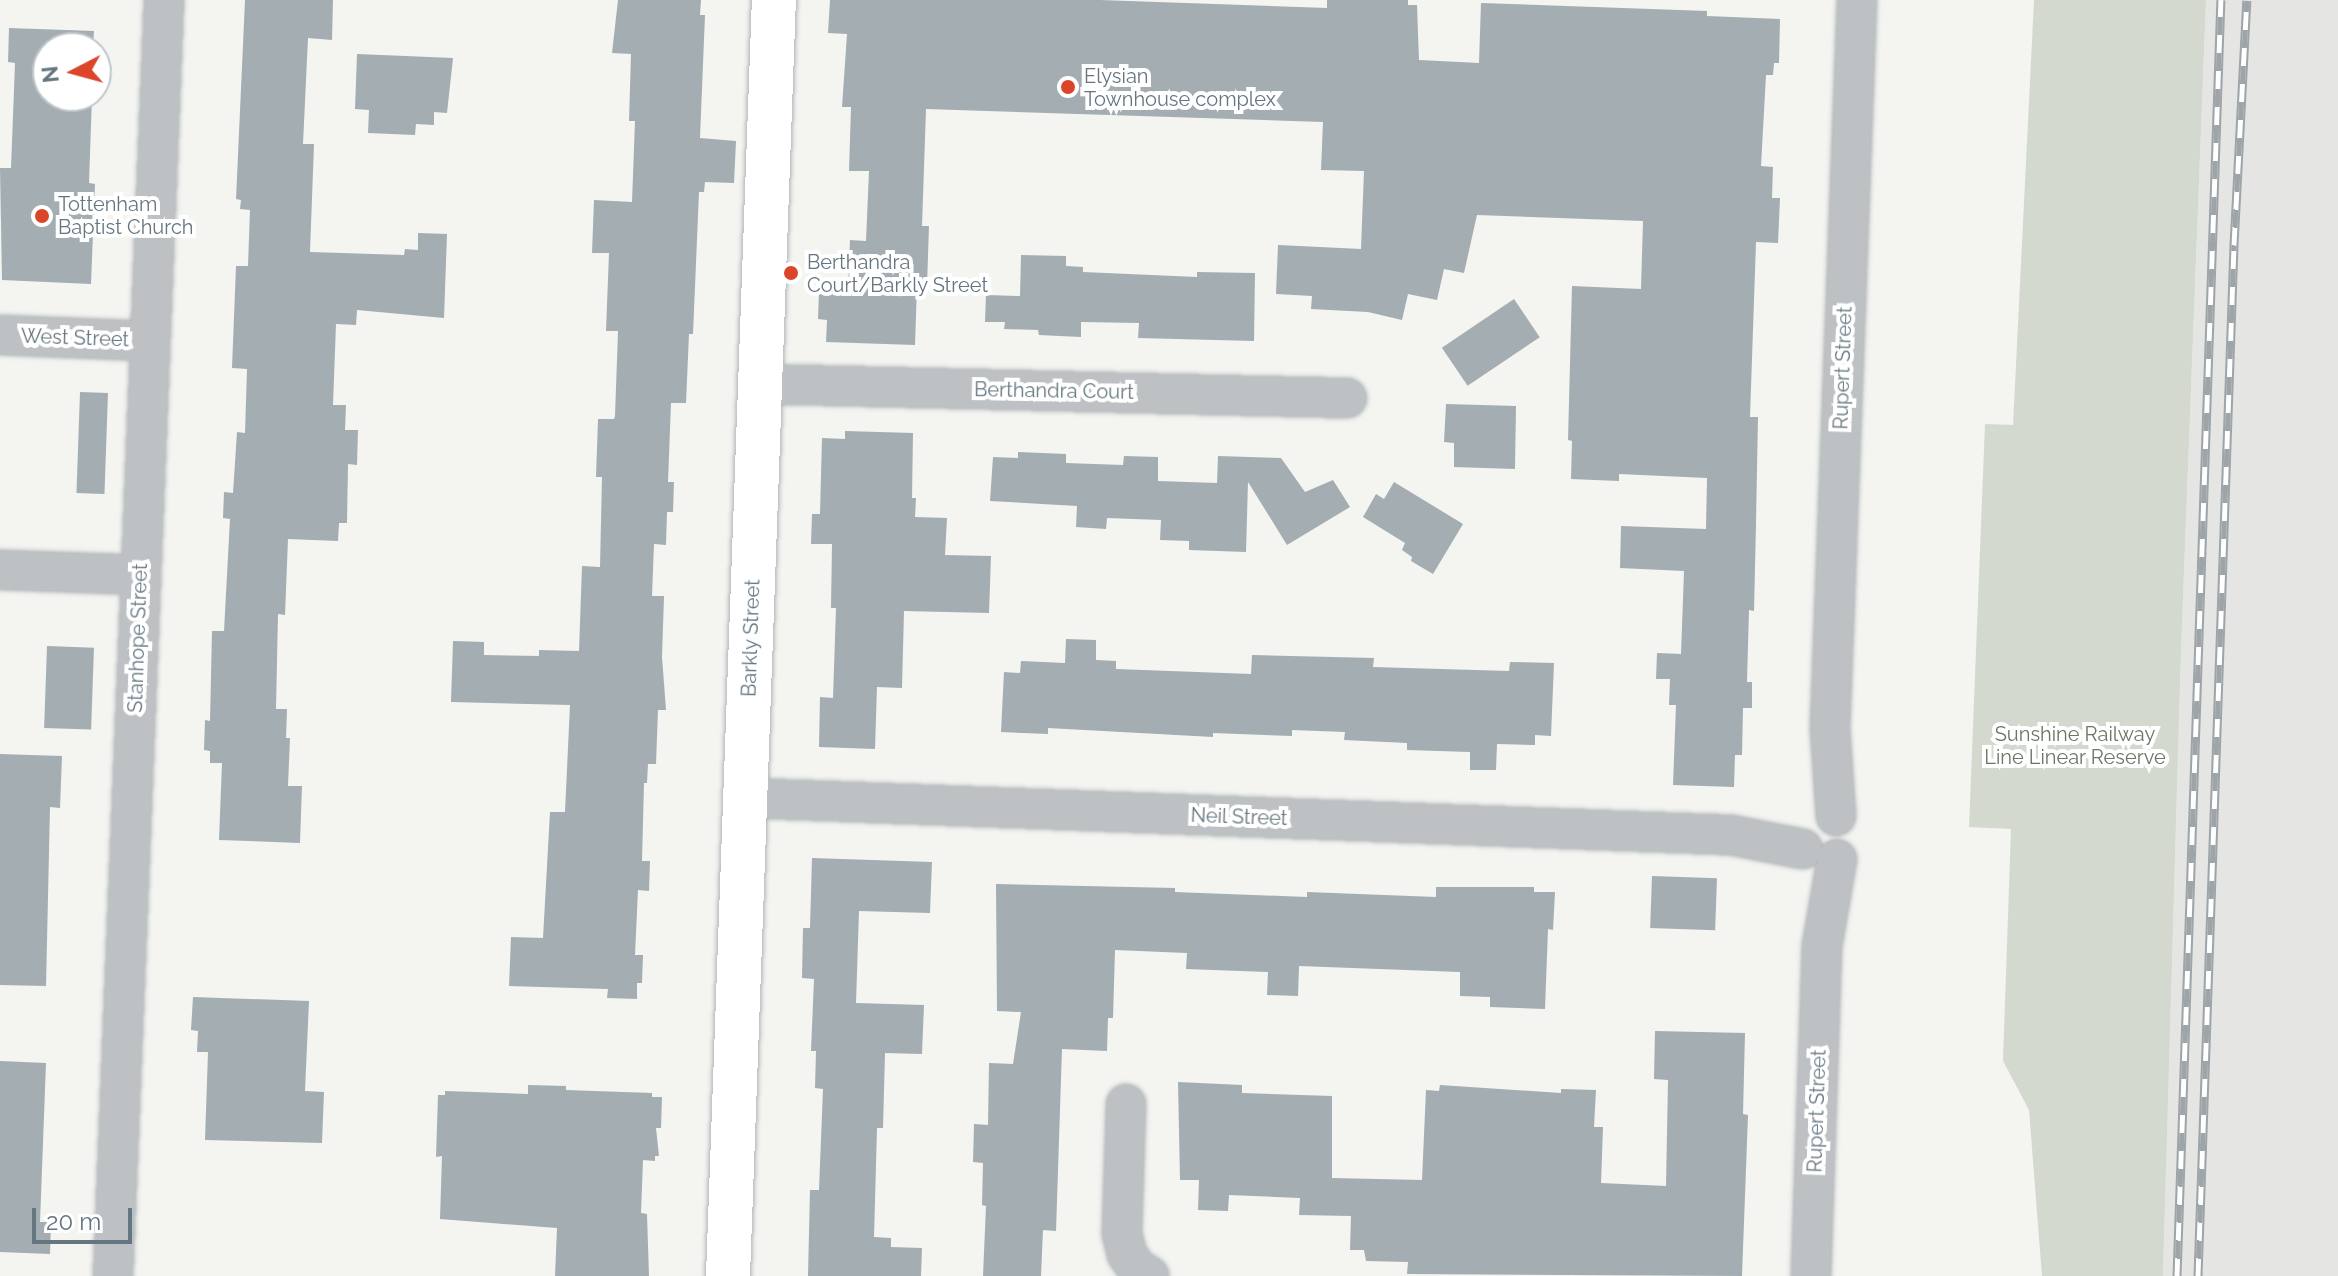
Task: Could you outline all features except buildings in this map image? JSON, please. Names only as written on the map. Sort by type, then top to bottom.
[{"type":"street","name":"Stanhope Street","points":[[113,1276],[164,0]]},
{"type":"street","name":"Barkly Street","points":[[728,1276],[774,0]]},
{"type":"street","name":"Rupert Street","points":[[1811,1276],[1822,946],[1818,837],[1830,735],[1857,0]]},
{"type":"street","name":"West Street","points":[[0,335],[149,341]]},
{"type":"street","name":"Berthandra Court","points":[[760,384],[1347,398]]},
{"type":"street","points":[[0,570],[140,575]]},
{"type":"street","name":"Neil Street","points":[[746,798],[1818,837]]},
{"type":"street","points":[[1126,1104],[1122,1234],[1127,1254],[1137,1269],[1149,1276]]},
{"type":"shaded area","points":[[2206,0],[2338,0],[2338,1276],[2163,1276],[2181,651]]},
{"type":"green space","name":"Sunshine Railway Line Linear Reserve","points":[[2034,0],[2206,0],[2181,651],[2163,1276],[2042,1276],[2029,1110],[2003,1061],[2011,829],[1969,827],[1985,424],[2013,425]]},
{"type":"railway","points":[[2177,1276],[2221,0]]},
{"type":"railway","points":[[2198,1276],[2234,245],[2247,0]]},
{"type":"place","name":"Elysian Townhouse complex","points":[[1068,87]]},
{"type":"place","name":"Tottenham Baptist Church","points":[[42,216]]},
{"type":"place","name":"Berthandra Court/Barkly Street","points":[[791,273]]}]
